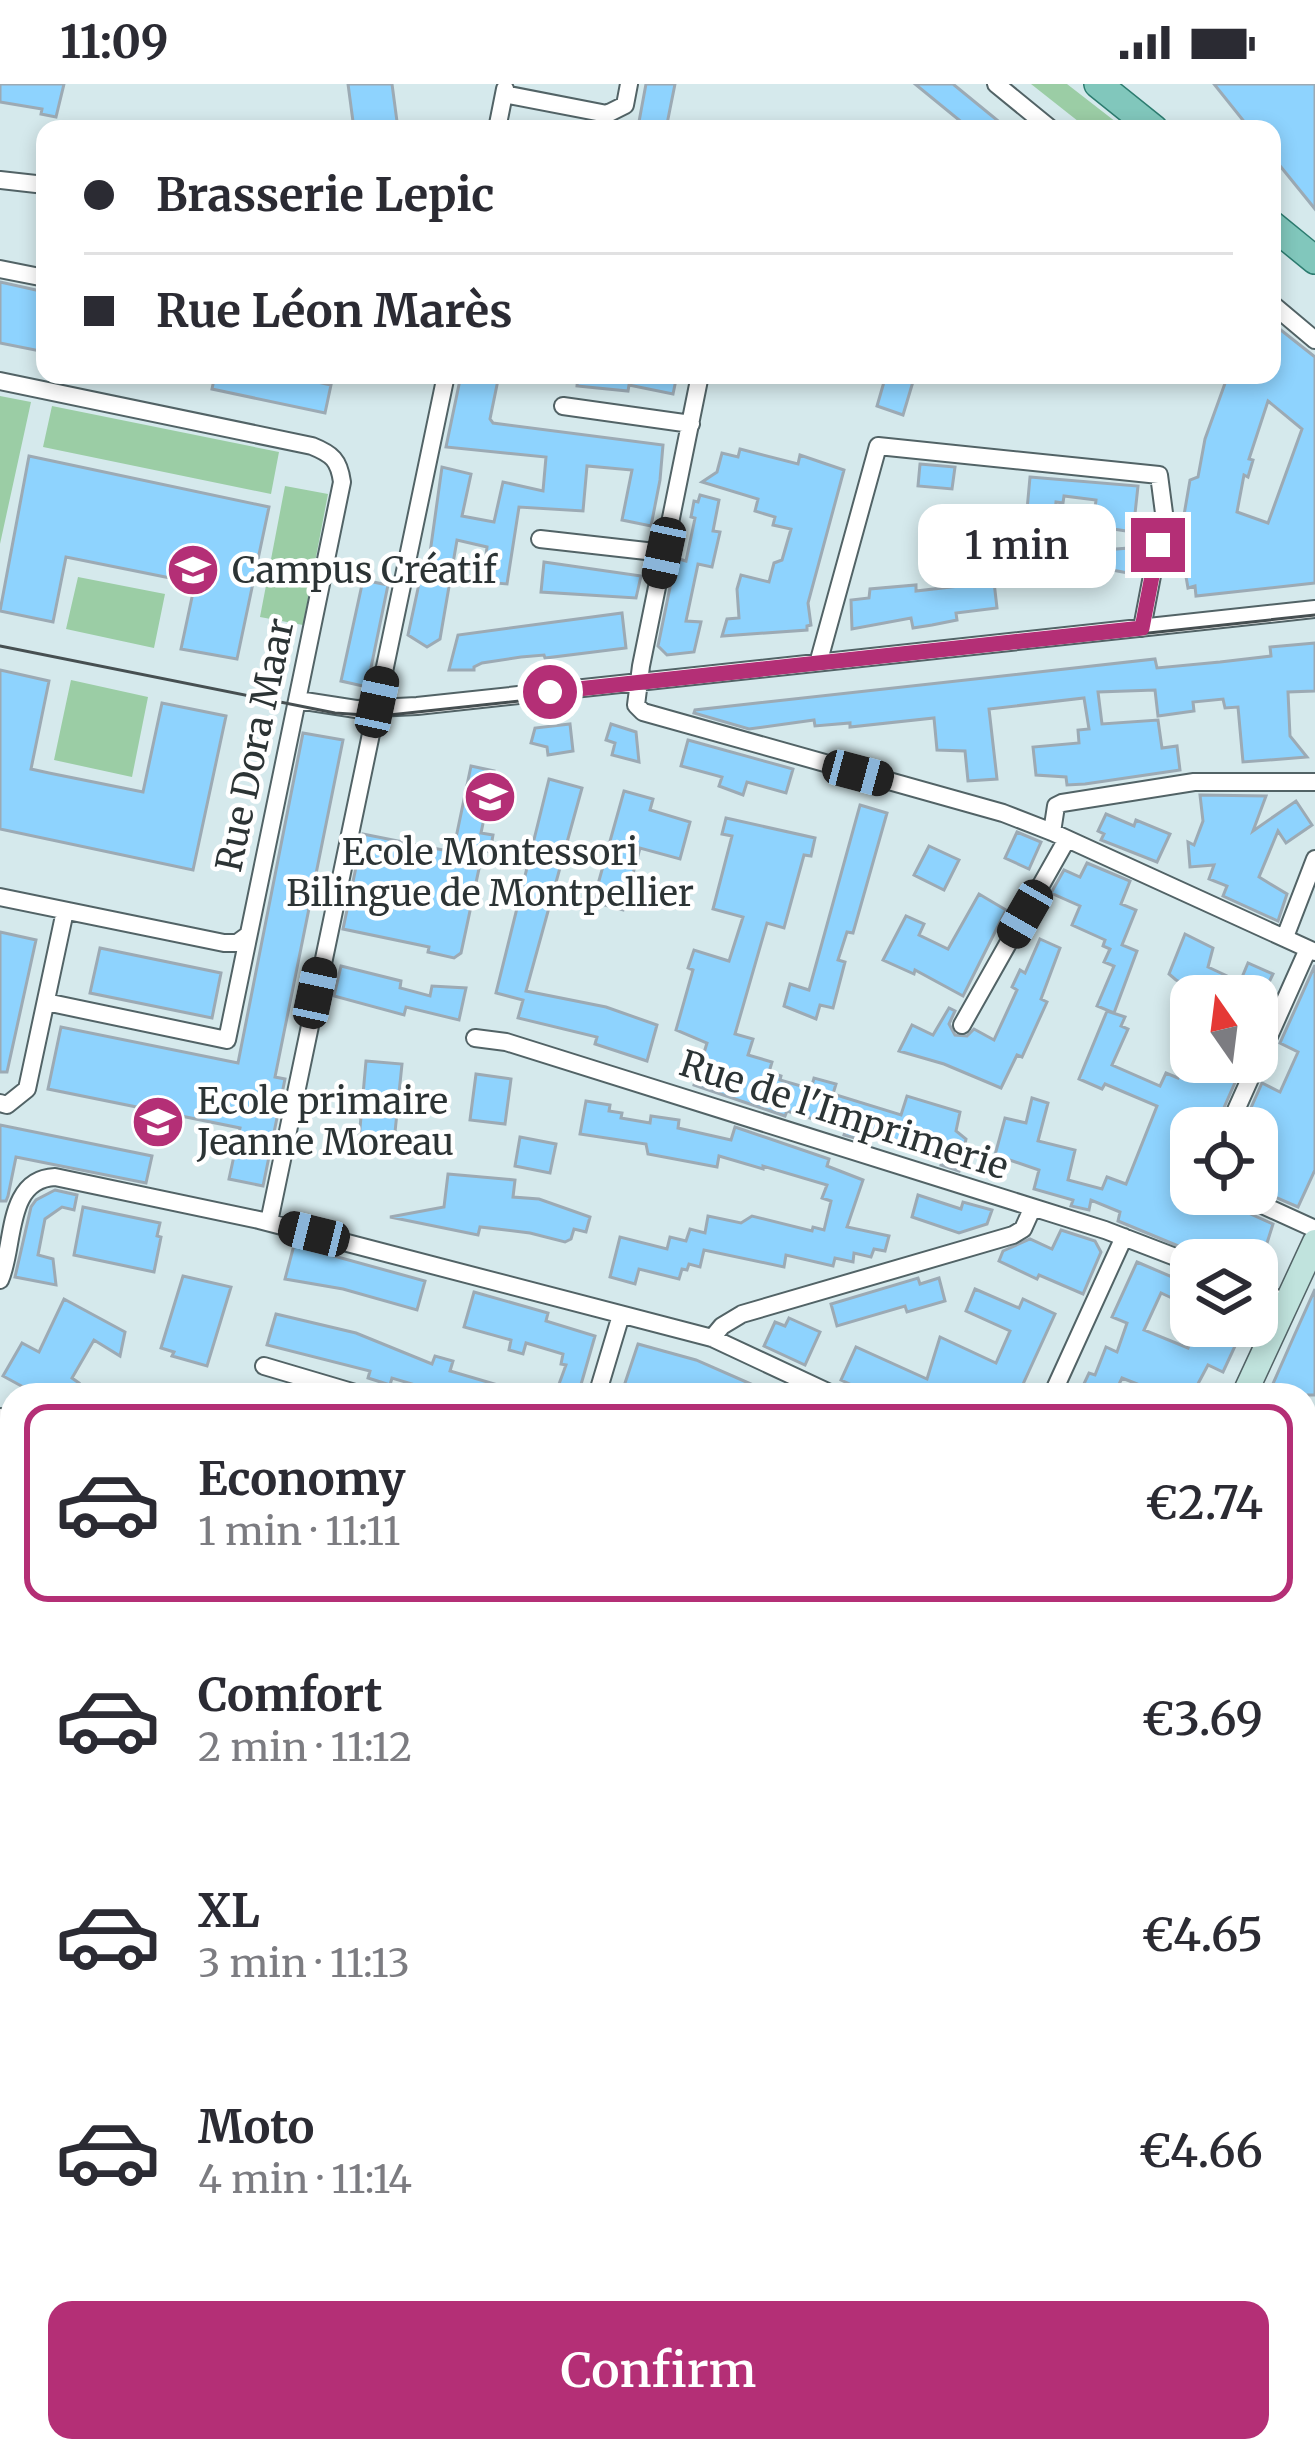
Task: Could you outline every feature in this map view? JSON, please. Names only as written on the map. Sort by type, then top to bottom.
[{"type":"main road","points":[[1098,84],[1143,120]]},
{"type":"main road","points":[[1281,232],[1315,260]]},
{"type":"main road","points":[[1250,1383],[1299,1290],[1315,1242]]},
{"type":"street","points":[[499,120],[505,89],[607,114],[625,105],[629,84]]},
{"type":"street","points":[[995,84],[1026,120]]},
{"type":"street","points":[[0,180],[36,183]]},
{"type":"street","points":[[0,269],[36,276]]},
{"type":"street","points":[[1281,312],[1315,340]]},
{"type":"street","name":"Rue Dora Maar","points":[[0,381],[312,446],[340,464],[342,482],[227,1040],[46,1003]]},
{"type":"street","points":[[269,1222],[444,384]]},
{"type":"street","points":[[699,384],[636,704],[643,712],[1003,814],[1060,835],[1311,950],[1238,1107]]},
{"type":"street","points":[[563,406],[692,424]]},
{"type":"street","points":[[819,660],[878,446],[1159,475],[1163,513],[1142,628]]},
{"type":"street","points":[[540,539],[664,553]]},
{"type":"street","points":[[298,700],[376,709],[1315,609]]},
{"type":"street","points":[[962,1024],[1060,835],[1056,806],[1194,782],[1315,782]]},
{"type":"street","points":[[1285,938],[1315,859]]},
{"type":"street","points":[[0,897],[224,943],[237,943],[248,935]]},
{"type":"street","points":[[0,1103],[16,1100],[27,1089],[65,911]]},
{"type":"street","name":"Rue de l'Imprimerie","points":[[475,1038],[506,1042],[1170,1256]]},
{"type":"street","points":[[0,1280],[18,1201],[42,1178],[55,1177],[269,1222],[712,1338],[808,1383]]},
{"type":"street","points":[[712,1338],[742,1314],[1012,1234],[1023,1229],[1032,1209]]},
{"type":"street","points":[[1278,1212],[1315,1229]]},
{"type":"street","points":[[1057,1383],[1124,1237]]},
{"type":"street","points":[[601,1383],[621,1315]]},
{"type":"street","points":[[264,1366],[321,1383]]},
{"type":"green space","points":[[1031,84],[1067,84],[1113,120],[1077,120]]},
{"type":"green space","points":[[0,396],[31,402],[0,544]]},
{"type":"green space","points":[[52,406],[279,452],[271,494],[43,447]]},
{"type":"green space","points":[[285,486],[328,494],[303,625],[260,617]]},
{"type":"green space","points":[[78,577],[165,594],[154,648],[66,629]]},
{"type":"green space","points":[[71,680],[148,697],[132,777],[54,760]]},
{"type":"building","points":[[0,84],[64,84],[56,117],[41,114],[42,109],[0,102]]},
{"type":"building","points":[[348,84],[392,84],[397,120],[353,120]]},
{"type":"building","points":[[646,84],[675,84],[668,120],[639,120]]},
{"type":"building","points":[[915,84],[953,84],[997,120],[959,120]]},
{"type":"building","points":[[1214,84],[1315,84],[1315,209],[1281,167],[1281,120],[1243,120]]},
{"type":"building","points":[[0,282],[36,290],[36,350],[0,343]]},
{"type":"building","points":[[1281,330],[1315,357],[1315,583],[1196,596],[1195,586],[1188,588],[1180,542],[1189,515],[1184,515],[1190,480],[1198,477],[1205,439],[1225,384],[1281,384]],"holes":[[[1268,401],[1302,429],[1268,523],[1237,512]]]},
{"type":"building","points":[[213,384],[331,385],[325,413],[212,389]]},
{"type":"building","points":[[459,384],[497,384],[493,423],[663,445],[651,526],[622,520],[632,470],[587,466],[583,511],[519,507],[507,584],[483,582],[487,547],[457,540],[440,639],[427,647],[408,635],[430,553],[442,467],[471,474],[462,516],[494,522],[503,482],[543,491],[546,457],[446,447]]},
{"type":"building","points":[[675,384],[673,394],[629,385],[628,391],[577,386]]},
{"type":"building","points":[[883,384],[912,384],[903,415],[877,406]]},
{"type":"building","points":[[740,449],[798,464],[800,455],[844,470],[808,603],[811,625],[807,630],[722,636],[727,619],[739,618],[741,575],[769,582],[791,529],[773,525],[775,517],[755,511],[758,499],[702,482],[717,472],[722,453],[738,457]]},
{"type":"building","name":"Campus Créatif","points":[[29,456],[269,507],[237,659],[181,649],[195,583],[66,557],[53,622],[0,611]]},
{"type":"building","points":[[920,464],[955,467],[952,489],[918,486]]},
{"type":"building","points":[[1030,477],[1138,486],[1133,532],[1093,526],[1096,500],[1064,496],[1063,503],[1056,502],[1055,512],[1027,510]]},
{"type":"building","points":[[700,495],[719,500],[713,531],[720,532],[712,567],[698,564],[686,621],[701,622],[694,652],[667,655],[658,646],[676,558],[686,561],[694,501]]},
{"type":"building","points":[[1143,547],[1139,575],[1101,568],[1104,550]]},
{"type":"building","points":[[1070,553],[1073,581],[1015,586],[1012,558]]},
{"type":"building","points":[[544,562],[641,576],[636,598],[541,592]]},
{"type":"building","points":[[363,580],[388,585],[367,687],[341,681]]},
{"type":"building","points":[[994,582],[997,608],[956,613],[957,620],[913,628],[911,618],[852,629],[851,600],[869,598],[870,589],[916,585],[916,591]]},
{"type":"building","points":[[622,613],[626,648],[521,657],[482,663],[474,670],[449,670],[458,635]]},
{"type":"building","points":[[1315,643],[1315,691],[1288,692],[1290,736],[1307,757],[1243,762],[1238,707],[1225,708],[1223,699],[1193,702],[1194,711],[1158,716],[1155,690],[1098,692],[1102,724],[1158,720],[1162,748],[1177,746],[1180,770],[1085,784],[1067,785],[1066,777],[1036,775],[1033,747],[1079,743],[1078,730],[1089,729],[1084,698],[989,709],[997,779],[968,781],[965,751],[937,750],[934,718],[850,727],[850,723],[815,726],[814,720],[749,729],[694,713],[1155,659],[1157,668],[1220,662],[1271,656],[1270,647]]},
{"type":"building","points":[[0,670],[49,681],[31,769],[49,773],[143,792],[162,703],[226,716],[193,870],[0,829]]},
{"type":"building","points":[[570,724],[573,751],[548,755],[547,747],[531,743],[535,728]]},
{"type":"building","points":[[611,724],[636,732],[639,762],[612,755],[615,743],[606,740]]},
{"type":"building","points":[[303,733],[343,740],[275,1077],[285,1079],[263,1186],[229,1179],[240,1128],[48,1089],[61,1027],[238,1063]]},
{"type":"building","points":[[688,740],[793,769],[786,793],[747,782],[743,795],[719,786],[722,777],[681,766]]},
{"type":"building","points":[[471,766],[494,771],[481,833],[493,835],[490,852],[483,850],[461,953],[454,958],[428,952],[429,947],[343,929],[363,834],[453,852]]},
{"type":"building","points":[[549,779],[582,788],[526,991],[606,1007],[657,1025],[647,1061],[595,1044],[597,1037],[518,1018],[523,1000],[496,993]]},
{"type":"building","points":[[624,791],[653,799],[650,810],[690,822],[680,859],[640,848],[623,910],[593,902]]},
{"type":"building","points":[[1200,795],[1266,796],[1253,831],[1296,801],[1312,825],[1286,843],[1278,831],[1259,877],[1287,894],[1278,921],[1223,896],[1227,886],[1209,879],[1214,865],[1190,867],[1188,842],[1194,845],[1203,821]]},
{"type":"building","points":[[860,805],[887,813],[853,933],[847,932],[838,960],[845,962],[833,1008],[820,1005],[816,1019],[784,1006],[790,984],[809,990]]},
{"type":"building","points":[[1106,814],[1170,834],[1157,862],[1101,840],[1104,834],[1098,831]]},
{"type":"building","points":[[726,818],[815,838],[811,856],[804,855],[784,928],[767,923],[735,1034],[753,1039],[748,1055],[772,1062],[769,1072],[781,1076],[780,1080],[811,1089],[814,1078],[836,1084],[833,1094],[901,1115],[907,1096],[960,1112],[956,1131],[966,1139],[959,1171],[941,1165],[943,1157],[868,1131],[865,1141],[844,1135],[846,1129],[787,1111],[785,1116],[694,1085],[707,1043],[676,1030],[693,970],[688,968],[694,950],[729,961],[743,917],[713,909],[732,836],[722,834]]},
{"type":"building","points":[[1017,832],[1041,842],[1029,869],[1005,858]]},
{"type":"building","points":[[929,846],[959,860],[944,890],[914,875]]},
{"type":"building","points":[[1087,863],[1130,881],[1121,904],[1136,910],[1122,945],[1137,951],[1114,1013],[1097,1006],[1114,966],[1104,962],[1110,949],[1103,946],[1105,940],[1072,925],[1080,906],[1051,893],[1064,870],[1080,877]]},
{"type":"building","points":[[979,894],[1006,910],[963,996],[915,970],[914,974],[883,960],[906,916],[924,924],[919,935],[948,949]]},
{"type":"building","points":[[0,932],[36,940],[7,1072],[0,1072]]},
{"type":"building","points":[[1185,934],[1213,948],[1208,967],[1225,975],[1170,975]]},
{"type":"building","points":[[1040,939],[1060,948],[1041,999],[1047,1002],[1022,1057],[1017,1055],[1001,1088],[899,1051],[912,1025],[933,1035],[949,1008],[955,1011],[949,1024],[955,1035],[967,1036],[974,1029],[994,1040],[1017,990],[1012,987],[1020,970],[1025,973]]},
{"type":"building","points":[[100,948],[221,973],[212,1018],[90,993]]},
{"type":"building","points":[[1248,963],[1273,975],[1243,975]]},
{"type":"building","points":[[1315,965],[1315,1170],[1298,1207],[1278,1198],[1278,1107],[1251,1107],[1262,1083],[1280,1092],[1298,1052],[1280,1043]]},
{"type":"building","points":[[341,966],[401,981],[400,988],[430,996],[432,986],[466,988],[459,1020],[406,1007],[404,1015],[334,996]]},
{"type":"building","points":[[1107,1011],[1125,1017],[1121,1026],[1128,1029],[1112,1065],[1160,1086],[1166,1073],[1170,1083],[1235,1083],[1224,1107],[1170,1107],[1170,1215],[1253,1215],[1273,1224],[1268,1239],[1170,1243],[1118,1221],[1120,1212],[1091,1200],[1089,1210],[1071,1206],[1073,1200],[1034,1189],[1039,1170],[995,1155],[1005,1118],[1026,1123],[1032,1098],[1048,1103],[1038,1141],[1075,1150],[1068,1180],[1102,1189],[1107,1177],[1126,1184],[1157,1106],[1105,1084],[1102,1089],[1079,1079]]},
{"type":"building","points":[[366,1061],[402,1064],[394,1142],[359,1139]]},
{"type":"building","points":[[476,1074],[511,1079],[505,1124],[470,1120]]},
{"type":"building","points":[[586,1101],[610,1105],[609,1111],[622,1113],[621,1118],[650,1123],[651,1116],[679,1120],[678,1128],[731,1140],[735,1127],[829,1159],[827,1166],[863,1180],[847,1227],[889,1236],[885,1251],[874,1249],[871,1257],[854,1253],[853,1262],[835,1258],[833,1266],[786,1255],[784,1267],[704,1250],[700,1267],[689,1264],[679,1279],[639,1269],[635,1284],[610,1277],[620,1237],[667,1249],[670,1237],[686,1241],[690,1229],[705,1233],[708,1216],[741,1223],[752,1216],[824,1230],[831,1201],[822,1198],[827,1185],[763,1166],[719,1156],[717,1167],[648,1154],[646,1144],[580,1134]]},
{"type":"building","points":[[0,1125],[152,1156],[146,1183],[16,1157],[8,1196],[0,1201]]},
{"type":"building","points":[[520,1137],[556,1144],[550,1173],[515,1166]]},
{"type":"building","points":[[448,1174],[515,1180],[513,1197],[539,1199],[590,1217],[586,1232],[574,1229],[565,1242],[480,1227],[478,1235],[390,1217],[444,1207]]},
{"type":"building","points":[[55,1190],[77,1195],[74,1210],[62,1207],[45,1219],[38,1255],[53,1259],[56,1285],[15,1277],[31,1207]]},
{"type":"building","points":[[918,1195],[961,1209],[963,1202],[992,1210],[987,1224],[959,1233],[912,1217]]},
{"type":"building","points":[[83,1207],[160,1223],[154,1272],[74,1255]]},
{"type":"building","points":[[1061,1230],[1095,1241],[1101,1252],[1083,1294],[999,1261],[1003,1251],[1030,1239],[1052,1249]]},
{"type":"building","points":[[294,1245],[425,1281],[417,1310],[285,1279]]},
{"type":"building","points":[[1137,1262],[1170,1276],[1170,1297],[1161,1293],[1144,1330],[1170,1341],[1170,1347],[1235,1347],[1223,1372],[1208,1365],[1198,1383],[1135,1383],[1122,1378],[1120,1383],[1084,1383],[1089,1373],[1095,1375],[1106,1347],[1117,1352],[1127,1323],[1112,1317]]},
{"type":"building","points":[[183,1276],[231,1287],[207,1366],[161,1348]]},
{"type":"building","points":[[918,1278],[920,1284],[939,1278],[945,1301],[907,1312],[905,1306],[837,1326],[831,1304]]},
{"type":"building","points":[[975,1289],[1019,1308],[1023,1299],[1055,1314],[1023,1383],[841,1380],[856,1347],[927,1379],[940,1337],[996,1363],[1010,1331],[966,1311]]},
{"type":"building","points":[[1315,1289],[1315,1383],[1273,1383]]},
{"type":"building","points":[[474,1292],[548,1313],[546,1321],[595,1336],[581,1383],[559,1383],[566,1365],[561,1364],[563,1354],[526,1343],[523,1354],[509,1350],[511,1340],[464,1327]]},
{"type":"building","points":[[64,1299],[125,1332],[120,1356],[94,1340],[72,1378],[79,1383],[16,1383],[3,1376],[22,1343],[39,1352]]},
{"type":"building","points":[[276,1314],[356,1333],[432,1364],[435,1356],[453,1361],[450,1371],[491,1383],[409,1383],[392,1378],[384,1383],[368,1378],[370,1371],[267,1345]]},
{"type":"building","points":[[789,1318],[820,1332],[805,1365],[764,1346],[775,1322],[785,1326]]},
{"type":"building","points":[[638,1344],[696,1360],[749,1383],[625,1383]]},
{"type":"tram line","points":[[0,646],[335,713],[380,716],[1315,615]]},
{"type":"place","name":"Campus Créatif","points":[[193,570]]},
{"type":"place","name":"Ecole Montessori Bilingue de Montpellier","points":[[490,797]]},
{"type":"place","name":"Ecole primaire Jeanne Moreau","points":[[158,1122]]},
{"type":"route","points":[[550,692],[1142,628],[1158,545]]}]
